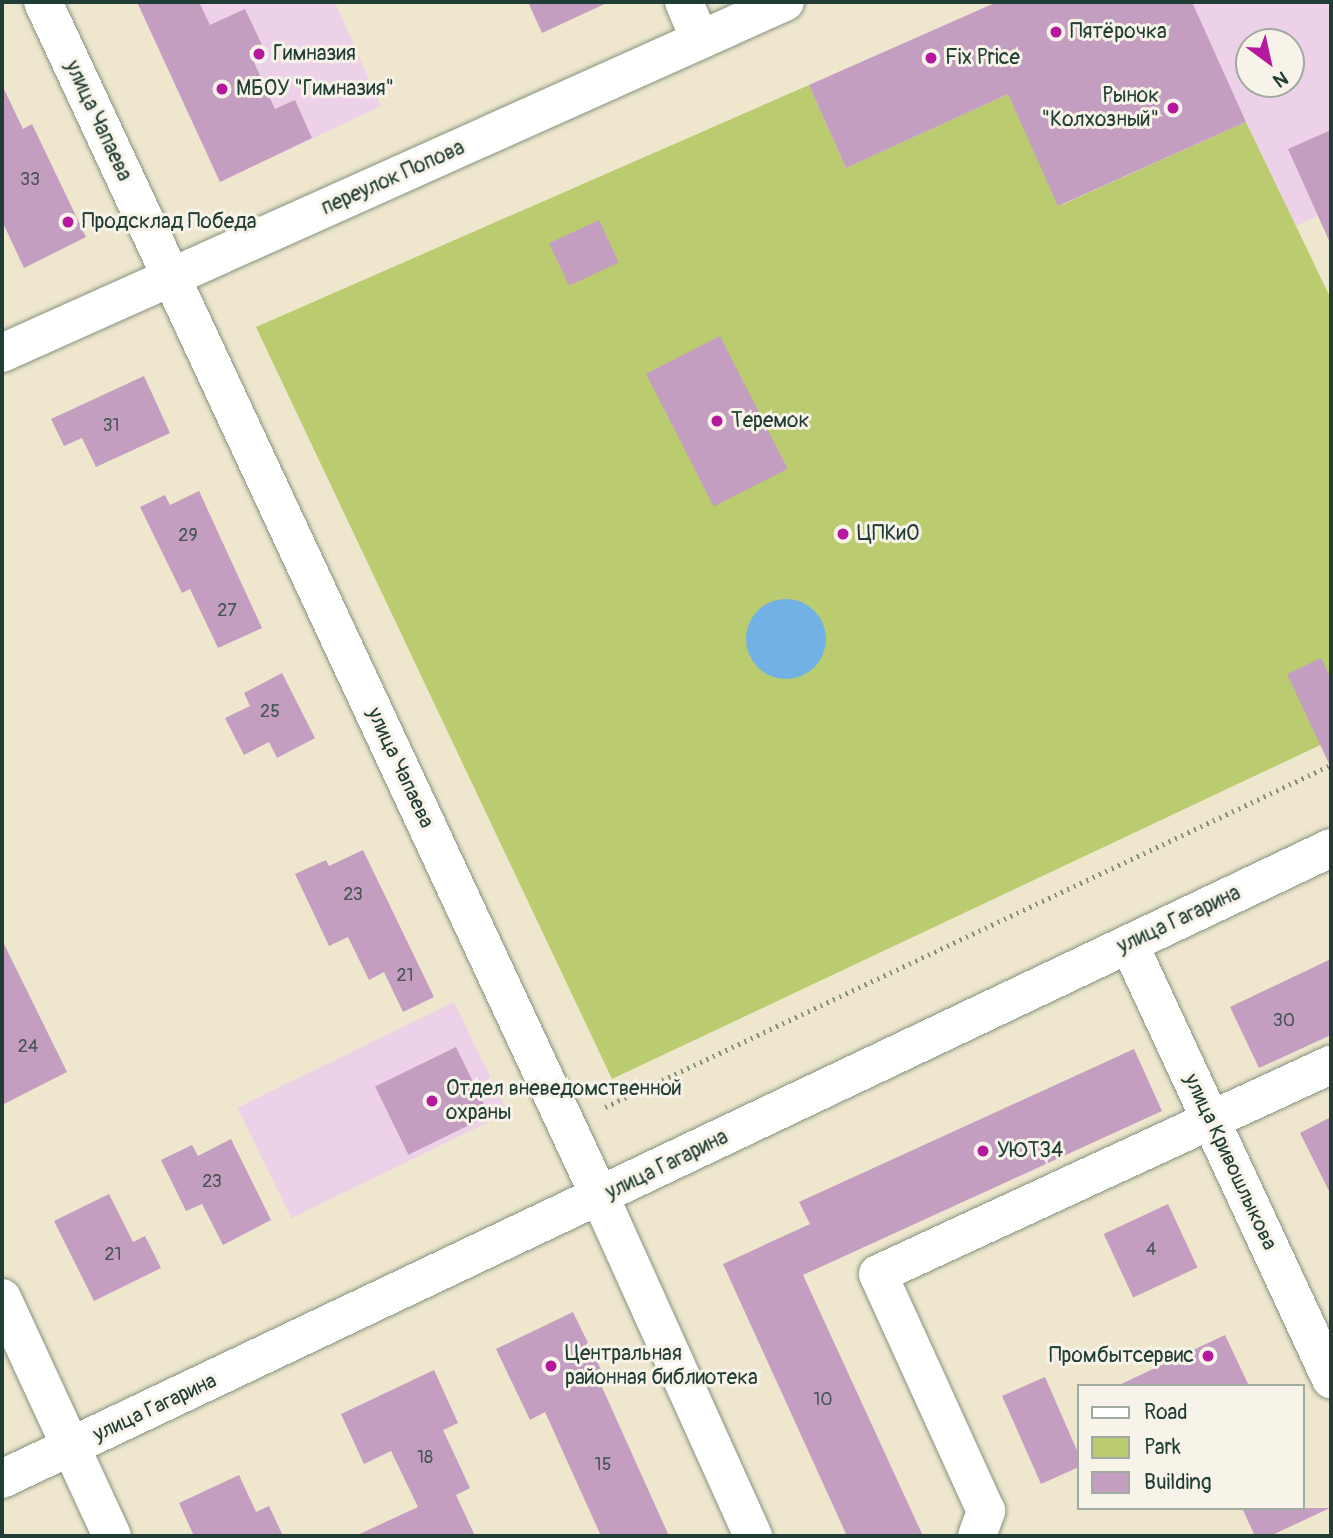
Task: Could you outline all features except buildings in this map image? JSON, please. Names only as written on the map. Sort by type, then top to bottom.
[{"type":"street","name":"улица Чапаева","points":[[43,2],[600,1197],[753,1536]]},
{"type":"street","points":[[684,2],[700,40]]},
{"type":"street","name":"переулок Попова","points":[[2,354],[785,2]]},
{"type":"street","name":"улица Гагарина","points":[[2,1479],[1331,848]]},
{"type":"street","name":"улица Кривошлыкова","points":[[1129,944],[1331,1380]]},
{"type":"street","points":[[977,1536],[986,1511],[878,1274],[1331,1065]]},
{"type":"street","points":[[2,1298],[112,1536]]},
{"type":"path","points":[[605,1107],[1331,765]]},
{"type":"shaded area","name":"Гимназия","points":[[137,2],[335,2],[381,106],[220,182]]},
{"type":"shaded area","name":"Рынок \"Колхозный\"","points":[[997,2],[1331,2],[1331,210],[1296,226],[1246,122],[1058,206],[846,168],[809,85]]},
{"type":"shaded area","points":[[454,1002],[508,1113],[291,1218],[237,1108]]},
{"type":"green space","name":"ЦПКиО","points":[[809,85],[846,168],[1008,94],[1059,206],[1246,122],[1331,299],[1331,740],[612,1079],[256,327]]},
{"type":"water","points":[[786,599],[801,602],[814,611],[823,624],[826,639],[823,654],[814,667],[801,676],[786,679],[771,676],[758,667],[749,654],[746,639],[749,624],[758,611],[771,602]]},
{"type":"place","name":"Пятёрочка","points":[[1056,32]]},
{"type":"place","name":"Гимназия","points":[[259,54]]},
{"type":"place","name":"Fix Price","points":[[931,58]]},
{"type":"place","name":"МБОУ \"Гимназия\"","points":[[222,89]]},
{"type":"place","name":"Рынок \"Колхозный\"","points":[[1173,108]]},
{"type":"place","name":"Продсклад Победа","points":[[68,222]]},
{"type":"place","name":"Теремок","points":[[717,421]]},
{"type":"place","name":"ЦПКиО","points":[[843,534]]},
{"type":"place","name":"Отдел вневедомственной охраны","points":[[432,1101]]},
{"type":"place","name":"УЮТ34","points":[[983,1151]]},
{"type":"place","name":"Промбытсервис","points":[[1208,1356]]},
{"type":"place","name":"Центральная районная библиотека","points":[[551,1366]]}]
